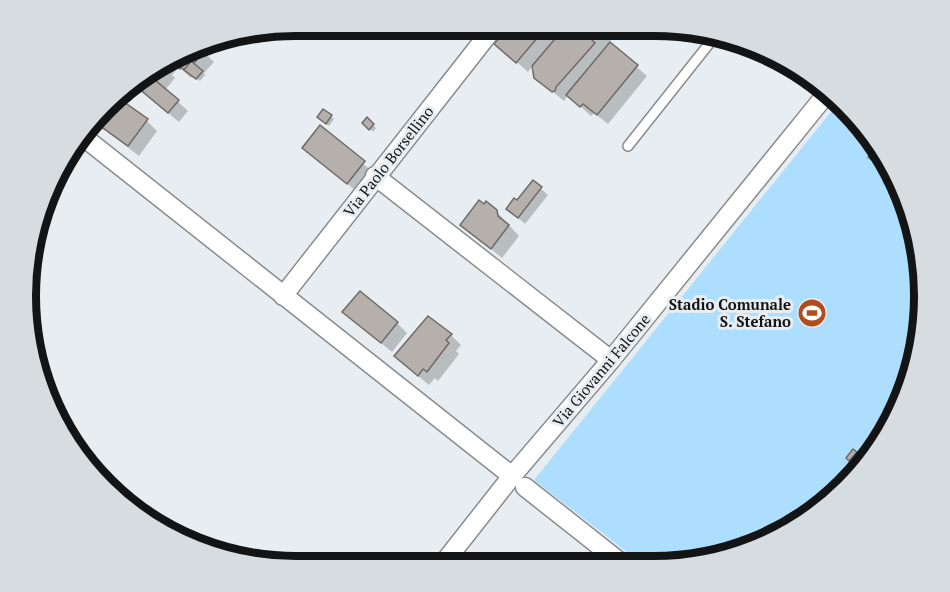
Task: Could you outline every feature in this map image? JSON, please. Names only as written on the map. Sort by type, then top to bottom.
[{"type":"street","name":"Via Paolo Borsellino","points":[[284,296],[375,176],[487,36]]},
{"type":"street","name":"Via Giovanni Falcone","points":[[450,556],[518,482],[611,360],[822,99]]},
{"type":"street","points":[[88,141],[612,556]]},
{"type":"street","points":[[375,176],[611,360]]},
{"type":"lane","points":[[628,146],[710,42]]},
{"type":"shaded area","name":"Stadio Comunale S. Stefano","points":[[834,108],[860,138],[887,181],[900,212],[912,262],[914,296],[912,330],[905,363],[887,411],[860,454],[838,480],[784,521],[738,542],[688,554],[632,556],[534,480]]},
{"type":"building","points":[[501,36],[539,36],[516,63],[494,44]]},
{"type":"building","points":[[557,36],[596,36],[592,40],[595,43],[555,91],[552,92],[534,78],[532,66]]},
{"type":"building","points":[[610,42],[638,65],[597,115],[583,104],[580,107],[566,95]]},
{"type":"building","points":[[201,54],[194,63],[191,61],[184,70],[181,67],[180,69],[176,65]]},
{"type":"building","points":[[191,61],[203,71],[196,79],[184,70]]},
{"type":"building","points":[[158,76],[155,80],[179,100],[168,113],[139,89]]},
{"type":"building","points":[[124,102],[148,119],[128,146],[100,126]]},
{"type":"building","points":[[323,109],[332,115],[326,124],[317,117]]},
{"type":"building","points":[[367,117],[374,124],[369,130],[362,123]]},
{"type":"building","points":[[320,125],[365,161],[347,184],[302,148]]},
{"type":"building","points":[[871,153],[878,165],[868,157]]},
{"type":"building","points":[[533,180],[542,187],[518,218],[506,209],[514,198],[517,200]]},
{"type":"building","points":[[479,200],[484,204],[486,201],[497,210],[498,216],[509,225],[491,249],[460,225]]},
{"type":"building","points":[[360,291],[398,322],[381,343],[342,312]]},
{"type":"building","points":[[428,316],[452,334],[446,340],[449,343],[427,372],[423,369],[418,376],[394,356]]},
{"type":"building","points":[[853,449],[857,452],[849,461],[846,458]]},
{"type":"place","name":"Stadio Comunale S. Stefano","points":[[812,313]]}]
